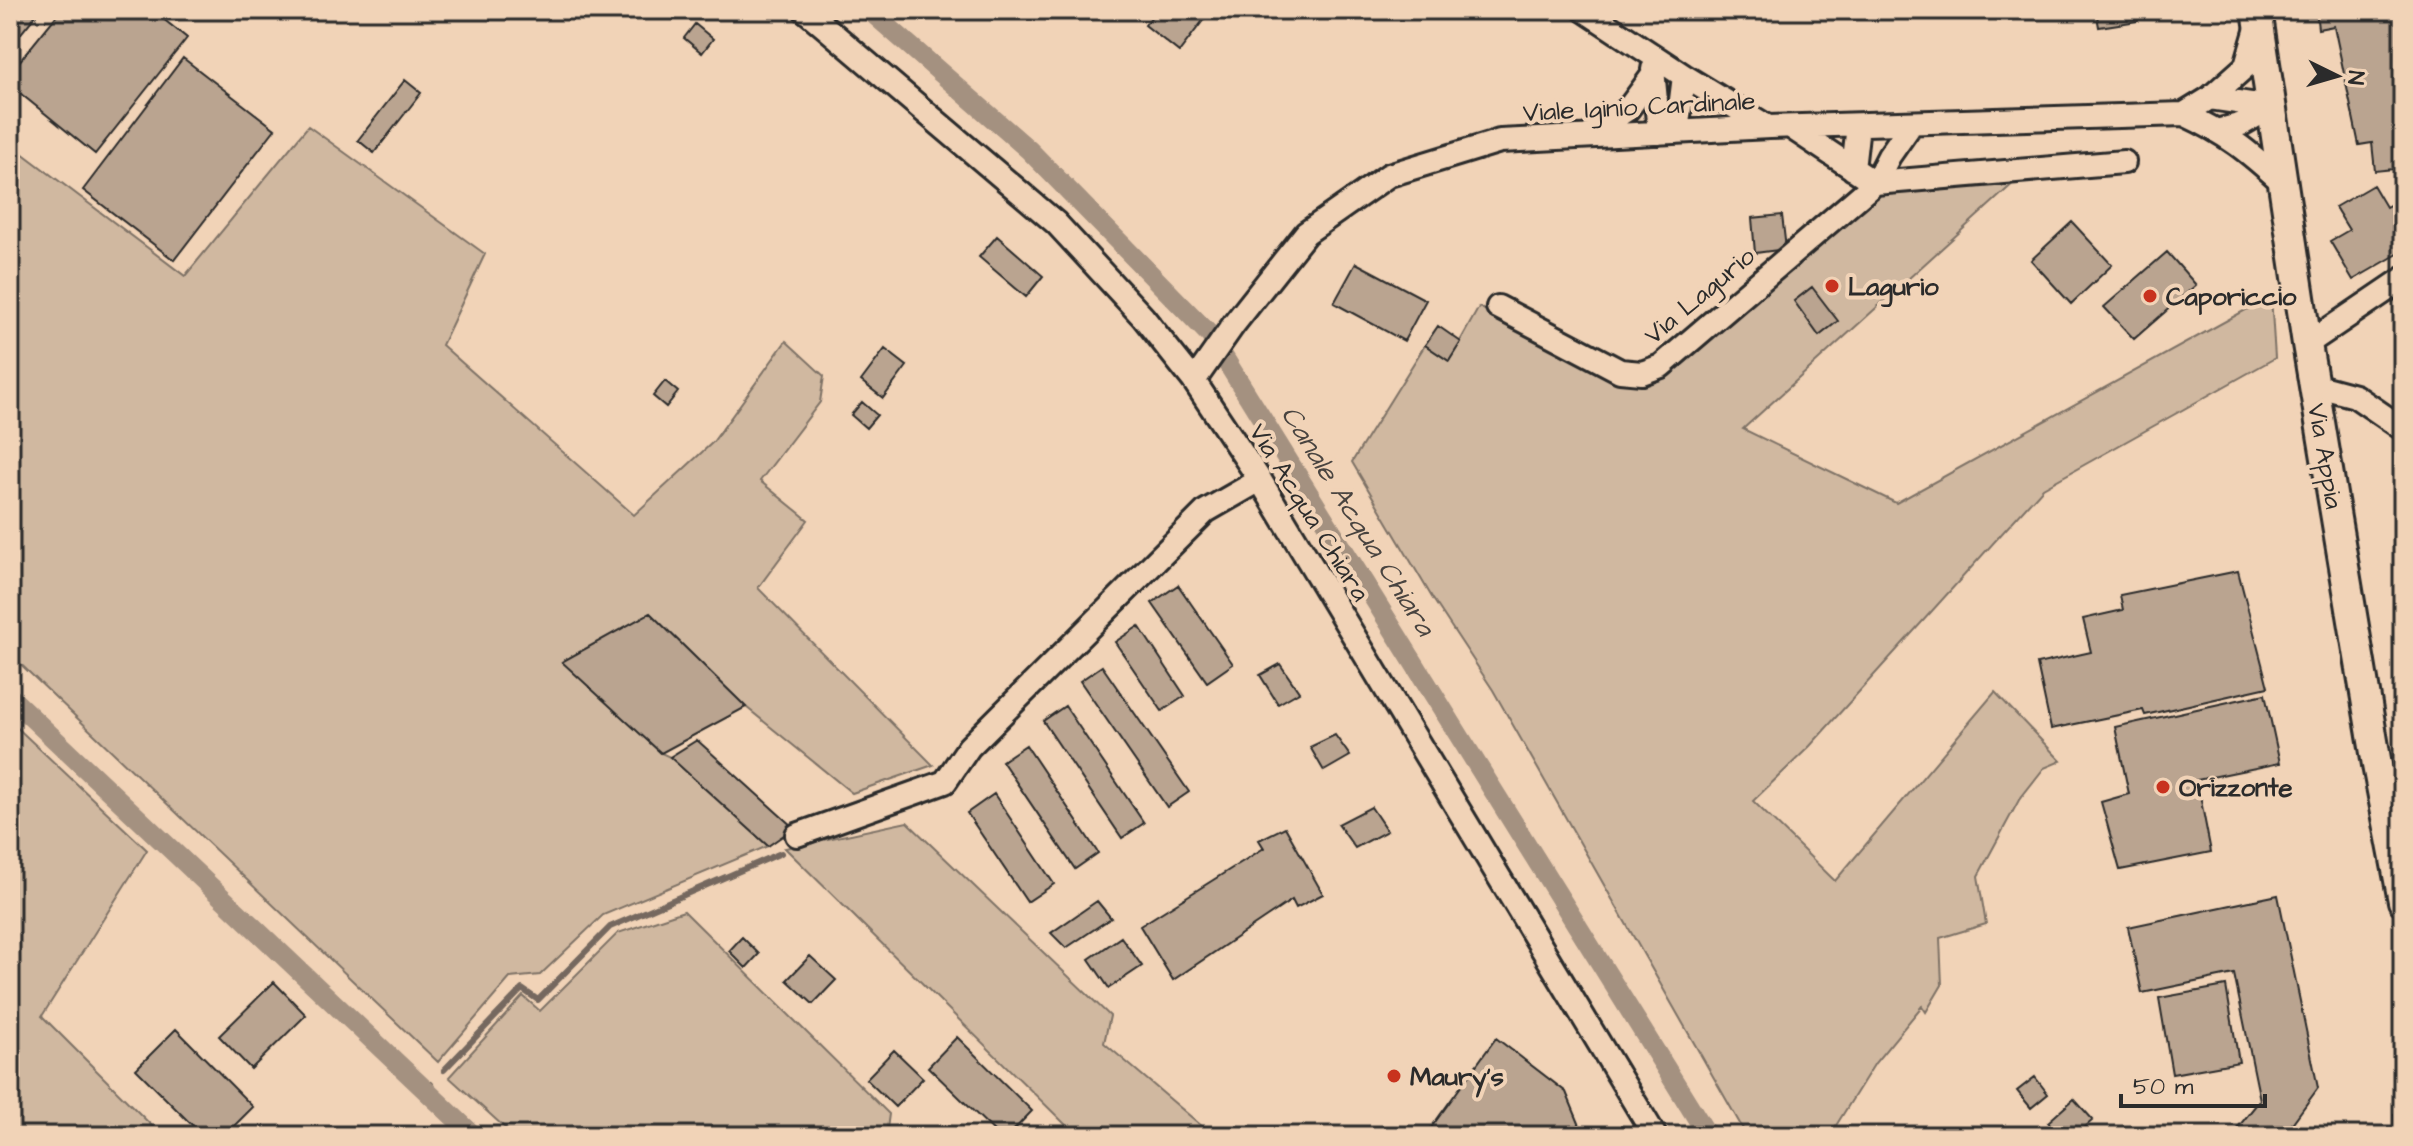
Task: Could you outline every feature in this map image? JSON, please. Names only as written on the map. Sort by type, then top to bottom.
[{"type":"main road","name":"Via Appia","points":[[2258,16],[2307,344],[2377,765],[2403,901]]},
{"type":"street","name":"Via Acqua Chiara","points":[[805,10],[1056,223],[1143,317],[1200,372],[1260,480],[1655,1136]]},
{"type":"street","points":[[1584,10],[1652,66],[1684,76],[1769,127]]},
{"type":"street","points":[[2184,114],[2210,98],[2246,66],[2258,16]]},
{"type":"street","points":[[1652,66],[1668,133]]},
{"type":"street","points":[[1591,134],[1628,109],[1652,66]]},
{"type":"street","points":[[1668,133],[1684,76]]},
{"type":"street","points":[[2210,98],[2271,107]]},
{"type":"street","points":[[2220,130],[2242,124],[2271,107]]},
{"type":"street","name":"Viale Iginio Cardinale","points":[[1200,372],[1306,233],[1389,175],[1500,141],[1591,134],[2184,114]]},
{"type":"street","points":[[2184,114],[2220,130],[2282,182]]},
{"type":"street","name":"Via Lagurio","points":[[1498,307],[1620,371],[1642,373],[1661,366],[1875,183],[1912,123]]},
{"type":"street","points":[[1866,124],[1889,156]]},
{"type":"street","points":[[1853,169],[1866,124]]},
{"type":"street","points":[[1791,127],[1875,183],[2124,162]]},
{"type":"street","points":[[2307,344],[2403,279]]},
{"type":"street","points":[[2314,385],[2355,396],[2403,429]]},
{"type":"street","points":[[797,835],[945,782],[969,747],[1206,511],[1260,480]]},
{"type":"shaded area","points":[[308,126],[485,254],[442,345],[634,515],[713,442],[786,341],[824,376],[820,402],[760,481],[808,520],[758,588],[933,765],[852,793],[746,707],[650,613],[563,661],[661,753],[670,757],[768,846],[603,915],[540,975],[510,978],[438,1062],[10,654],[10,144],[185,276]]},
{"type":"shaded area","points":[[2017,180],[1743,429],[1896,503],[2271,296],[2275,358],[2043,488],[1810,746],[1753,801],[1835,881],[1995,692],[2061,761],[2044,768],[2019,800],[1978,876],[1986,924],[1940,938],[1942,985],[1926,1012],[1922,1006],[1875,1063],[1829,1136],[1747,1136],[1493,690],[1433,599],[1352,462],[1425,345],[1449,361],[1479,307],[1629,384],[1653,380],[1876,192]]},
{"type":"shaded area","points":[[10,721],[147,850],[42,1016],[162,1136],[10,1136]]},
{"type":"shaded area","points":[[907,822],[1110,1016],[1104,1043],[1203,1127],[1217,1128],[1224,1136],[1077,1136],[785,848]]},
{"type":"shaded area","points":[[684,911],[889,1114],[886,1136],[514,1136],[449,1077],[523,996],[540,1011],[618,933]]},
{"type":"building","points":[[10,10],[40,10],[10,47]]},
{"type":"building","points":[[61,10],[152,10],[187,38],[95,154],[10,85],[10,73]]},
{"type":"building","points":[[1157,10],[1211,10],[1179,52],[1145,25]]},
{"type":"building","points":[[2096,10],[2137,10],[2138,21],[2099,27]]},
{"type":"building","points":[[2316,10],[2403,10],[2403,168],[2375,171],[2372,143],[2359,145],[2334,26],[2318,29]]},
{"type":"building","points":[[695,24],[713,39],[702,53],[684,38]]},
{"type":"building","points":[[183,58],[275,129],[174,260],[83,190]]},
{"type":"building","points":[[405,80],[421,93],[374,153],[358,140]]},
{"type":"building","points":[[2373,185],[2386,207],[2395,202],[2403,217],[2403,251],[2353,280],[2330,241],[2349,230],[2335,207]]},
{"type":"building","points":[[1782,215],[1786,249],[1755,253],[1752,218]]},
{"type":"building","points":[[2072,222],[2112,265],[2071,304],[2031,260]]},
{"type":"building","points":[[997,236],[1043,276],[1026,297],[979,257]]},
{"type":"building","name":"Caporiccio","points":[[2167,252],[2196,285],[2134,339],[2104,307]]},
{"type":"building","points":[[1356,263],[1426,300],[1404,341],[1334,303]]},
{"type":"building","points":[[1812,287],[1838,321],[1819,336],[1794,301]]},
{"type":"building","points":[[1438,326],[1461,342],[1449,361],[1425,345]]},
{"type":"building","points":[[885,349],[907,366],[883,398],[861,381]]},
{"type":"building","points":[[665,381],[678,392],[666,407],[653,396]]},
{"type":"building","points":[[862,402],[877,415],[866,428],[851,415]]},
{"type":"building","points":[[2238,571],[2268,687],[2145,715],[2143,710],[2051,729],[2037,664],[2091,652],[2083,619],[2123,610],[2120,595]]},
{"type":"building","points":[[1178,585],[1233,664],[1207,682],[1152,603]]},
{"type":"building","points":[[650,613],[746,707],[661,753],[562,662]]},
{"type":"building","points":[[1139,626],[1185,696],[1162,711],[1115,642]]},
{"type":"building","points":[[1280,664],[1299,692],[1278,704],[1260,675]]},
{"type":"building","points":[[1102,666],[1189,792],[1167,807],[1080,681]]},
{"type":"building","name":"Orizzonte","points":[[2265,694],[2280,763],[2197,780],[2211,852],[2120,870],[2101,802],[2129,794],[2115,727]]},
{"type":"building","points":[[1065,706],[1144,823],[1122,838],[1043,721]]},
{"type":"building","points":[[1335,735],[1350,756],[1324,771],[1310,747]]},
{"type":"building","points":[[697,740],[794,828],[768,846],[670,757]]},
{"type":"building","points":[[1026,745],[1098,853],[1075,869],[1002,761]]},
{"type":"building","points":[[994,794],[1054,884],[1027,902],[967,813]]},
{"type":"building","points":[[1371,807],[1387,831],[1355,848],[1338,824]]},
{"type":"building","points":[[1285,827],[1323,894],[1296,908],[1292,900],[1173,980],[1140,926],[1264,848],[1259,840]]},
{"type":"building","points":[[2278,895],[2318,1088],[2283,1136],[2231,1136],[2260,1100],[2234,974],[2142,993],[2128,927]]},
{"type":"building","points":[[1097,901],[1111,918],[1066,948],[1051,933]]},
{"type":"building","points":[[742,937],[759,954],[746,968],[729,951]]},
{"type":"building","points":[[1121,937],[1142,966],[1109,988],[1089,959]]},
{"type":"building","points":[[810,956],[836,980],[813,1004],[787,980]]},
{"type":"building","points":[[274,982],[306,1015],[251,1069],[219,1036]]},
{"type":"building","points":[[2226,986],[2239,1062],[2172,1074],[2159,998]]},
{"type":"building","points":[[176,1029],[253,1107],[224,1136],[203,1136],[136,1069]]},
{"type":"building","points":[[957,1037],[1032,1111],[1008,1136],[999,1136],[928,1067]]},
{"type":"building","points":[[1496,1038],[1566,1092],[1583,1133],[1581,1136],[1425,1136]]},
{"type":"building","points":[[894,1050],[923,1078],[895,1107],[866,1079]]},
{"type":"building","points":[[2035,1077],[2048,1094],[2031,1108],[2017,1091]]},
{"type":"building","points":[[2074,1099],[2093,1120],[2075,1136],[2060,1136],[2048,1122]]},
{"type":"building","points":[[2403,1113],[2403,1136],[2396,1136],[2394,1114]]},
{"type":"waterway","name":"Canale Acqua Chiara","points":[[869,10],[1029,150],[1210,335],[1708,1136]]},
{"type":"waterway","points":[[10,697],[474,1136]]},
{"type":"waterway","points":[[444,1070],[522,989],[538,1000],[610,927],[781,853]]},
{"type":"waterway","points":[[425,1090],[431,1084]]},
{"type":"place","name":"Lagurio","points":[[1832,286]]},
{"type":"place","name":"Caporiccio","points":[[2150,296]]},
{"type":"place","name":"Orizzonte","points":[[2163,787]]},
{"type":"place","name":"Maury's","points":[[1394,1076]]}]
